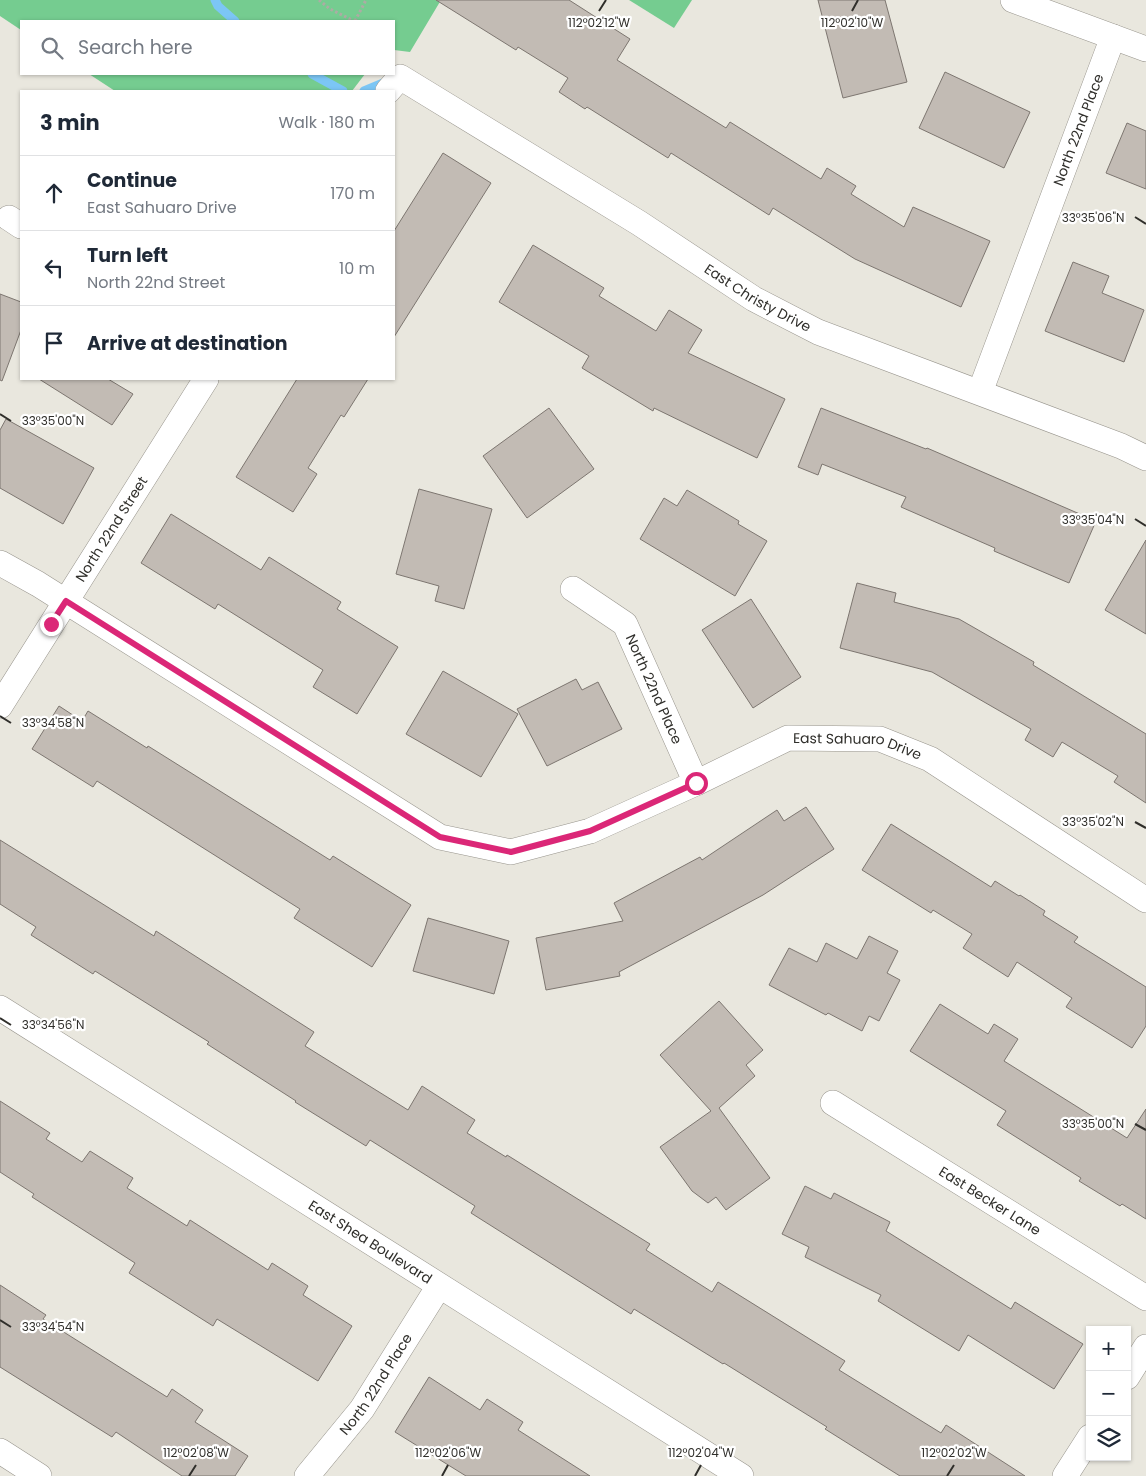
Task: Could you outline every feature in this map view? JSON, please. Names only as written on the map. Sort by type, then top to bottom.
[{"type":"street","points":[[1013,0],[1146,49]]},
{"type":"street","name":"North 22nd Place","points":[[980,392],[1113,37]]},
{"type":"street","name":"East Christy Drive","points":[[394,84],[639,223],[754,299],[818,332],[1122,446],[1146,458]]},
{"type":"street","name":"North 22nd Street","points":[[0,706],[205,380]]},
{"type":"street","name":"East Sahuaro Drive","points":[[0,563],[66,601],[440,837],[511,852],[590,831],[696,783],[788,738],[880,740],[930,760],[1146,900]]},
{"type":"street","name":"North 22nd Place","points":[[573,589],[624,624],[696,783]]},
{"type":"street","name":"East Shea Boulevard","points":[[0,1008],[741,1476]]},
{"type":"street","name":"East Becker Lane","points":[[834,1103],[1146,1298]]},
{"type":"street","name":"North 22nd Place","points":[[306,1476],[362,1409],[438,1286]]},
{"type":"street","points":[[1131,1371],[1146,1347]]},
{"type":"street","points":[[1065,1476],[1086,1443]]},
{"type":"street","points":[[0,1451],[39,1476]]},
{"type":"path","points":[[319,0],[330,9],[352,20]]},
{"type":"path","points":[[355,20],[366,0]]},
{"type":"green space","points":[[0,0],[441,0],[410,52],[395,50],[395,20],[20,20],[20,29],[0,16]]},
{"type":"green space","points":[[629,0],[692,0],[674,28]]},
{"type":"green space","points":[[91,75],[364,75],[353,90],[113,90]]},
{"type":"building","points":[[436,0],[569,0],[630,39],[617,60],[726,128],[730,122],[821,179],[827,168],[856,186],[851,194],[904,227],[913,207],[990,241],[961,307],[855,259],[773,208],[769,215],[671,153],[668,158],[587,107],[585,109],[559,92],[568,78],[518,47],[516,50]]},
{"type":"building","points":[[818,0],[885,0],[907,82],[843,98]]},
{"type":"building","points":[[945,72],[1030,112],[1004,168],[919,128]]},
{"type":"building","points":[[1127,123],[1146,131],[1146,189],[1106,173]]},
{"type":"building","points":[[443,153],[491,183],[395,335],[395,229]]},
{"type":"building","points":[[533,245],[604,288],[599,296],[656,331],[669,310],[702,330],[688,353],[785,399],[757,458],[654,408],[653,411],[582,368],[589,356],[499,302]]},
{"type":"building","points":[[1073,262],[1109,276],[1102,293],[1144,310],[1124,362],[1045,331]]},
{"type":"building","points":[[0,294],[20,302],[20,333],[2,381],[0,380]]},
{"type":"building","points":[[41,380],[110,380],[133,394],[112,425]]},
{"type":"building","points":[[296,380],[367,380],[344,417],[341,415],[308,468],[317,474],[293,512],[236,477]]},
{"type":"building","points":[[549,408],[594,469],[527,518],[483,456]]},
{"type":"building","points":[[821,408],[927,448],[1096,521],[1069,583],[994,551],[995,548],[901,507],[906,497],[822,464],[818,475],[798,467]]},
{"type":"building","points":[[6,419],[94,468],[63,524],[0,488],[0,430]]},
{"type":"building","points":[[419,489],[492,509],[464,609],[435,601],[439,586],[396,574]]},
{"type":"building","points":[[687,490],[739,521],[738,524],[767,541],[735,596],[640,539],[664,498],[677,506]]},
{"type":"building","points":[[171,514],[261,570],[269,557],[341,602],[337,609],[398,647],[357,714],[313,687],[323,670],[218,604],[215,609],[141,563]]},
{"type":"building","points":[[1146,540],[1146,634],[1105,610]]},
{"type":"building","points":[[857,583],[896,593],[894,602],[959,619],[1034,662],[1033,665],[1146,734],[1146,803],[1114,782],[1118,776],[1062,742],[1053,757],[1025,740],[1031,729],[932,672],[840,648]]},
{"type":"building","points":[[751,599],[801,677],[753,708],[702,630]]},
{"type":"building","points":[[443,671],[518,714],[481,777],[406,734]]},
{"type":"building","points":[[576,679],[582,690],[598,682],[622,729],[547,766],[517,709]]},
{"type":"building","points":[[59,706],[82,721],[88,711],[147,748],[148,746],[330,860],[333,856],[411,905],[372,967],[294,918],[300,909],[97,781],[93,787],[32,749]]},
{"type":"building","points":[[806,807],[834,849],[763,895],[619,972],[620,976],[546,990],[536,938],[623,921],[614,903],[700,857],[702,860],[777,810],[784,821]]},
{"type":"building","points":[[891,824],[991,887],[995,881],[1020,895],[1045,911],[1043,915],[1078,937],[1074,942],[1146,987],[1146,1026],[1132,1048],[1066,1007],[1072,998],[1017,962],[1008,977],[963,948],[972,934],[933,910],[931,913],[862,870]]},
{"type":"building","points":[[0,840],[154,936],[156,931],[314,1032],[305,1046],[408,1110],[422,1086],[475,1120],[467,1133],[506,1157],[507,1155],[650,1244],[646,1250],[712,1292],[718,1282],[845,1361],[839,1370],[941,1433],[946,1425],[1025,1476],[900,1476],[825,1429],[827,1427],[724,1363],[634,1309],[631,1314],[471,1213],[475,1206],[370,1140],[366,1146],[207,1044],[209,1042],[95,971],[93,974],[31,935],[36,927],[0,904]]},
{"type":"building","points":[[428,918],[509,941],[494,994],[413,971]]},
{"type":"building","points":[[869,936],[898,951],[887,973],[900,980],[879,1021],[869,1016],[862,1031],[828,1013],[826,1015],[769,985],[789,948],[817,962],[826,943],[857,959]]},
{"type":"building","points":[[719,1001],[763,1050],[746,1065],[755,1076],[719,1108],[770,1178],[726,1210],[716,1197],[708,1203],[692,1191],[660,1147],[711,1111],[660,1055]]},
{"type":"building","points":[[940,1004],[988,1034],[994,1024],[1018,1039],[1004,1061],[1127,1138],[1146,1109],[1146,1219],[1122,1204],[1120,1206],[1079,1181],[1081,1178],[997,1125],[1006,1111],[910,1051]]},
{"type":"building","points":[[0,1101],[50,1133],[46,1139],[82,1162],[90,1151],[133,1178],[127,1188],[187,1226],[190,1220],[268,1270],[272,1263],[308,1286],[303,1295],[352,1326],[318,1381],[217,1319],[213,1326],[129,1273],[135,1263],[32,1197],[34,1194],[0,1172]]},
{"type":"building","points":[[805,1186],[831,1199],[834,1193],[890,1222],[886,1231],[1011,1309],[1015,1302],[1083,1344],[1054,1389],[968,1335],[959,1351],[878,1301],[881,1295],[805,1257],[809,1247],[782,1234]]},
{"type":"building","points":[[0,1285],[46,1315],[43,1319],[167,1397],[172,1389],[203,1410],[195,1422],[248,1456],[235,1476],[182,1476],[116,1432],[112,1437],[0,1367]]},
{"type":"building","points":[[429,1377],[480,1410],[487,1399],[523,1422],[518,1430],[590,1476],[466,1476],[395,1432]]},
{"type":"waterway","points":[[215,0],[218,6],[234,20]]},
{"type":"waterway","points":[[314,75],[341,90]]},
{"type":"waterway","points":[[366,90],[388,81]]},
{"type":"route","points":[[51,624],[66,601],[440,837],[511,852],[590,831],[696,783]]}]
